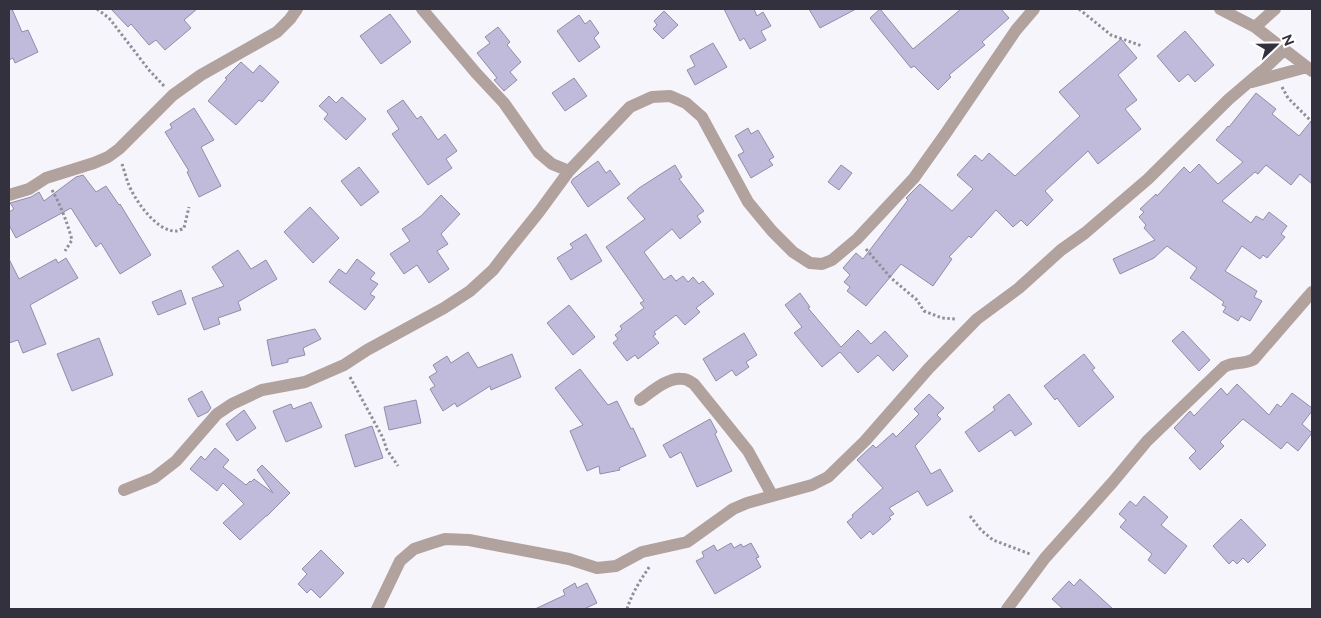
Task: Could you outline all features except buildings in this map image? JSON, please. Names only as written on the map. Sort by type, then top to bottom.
[{"type":"street","points":[[9,195],[29,189],[46,178],[108,157],[119,149],[173,95],[201,75],[277,32],[297,9]]},
{"type":"street","points":[[422,9],[504,103],[539,154],[552,164],[569,171]]},
{"type":"street","points":[[124,490],[154,478],[176,461],[217,414],[232,404],[262,390],[305,382],[344,365],[470,291],[493,270],[569,171],[630,107],[652,97],[670,96],[686,103],[702,117],[748,202],[772,231],[793,252],[810,262],[822,264],[832,260],[857,239],[914,178],[1016,30],[1034,9]]},
{"type":"street","points":[[1220,9],[1255,27],[1310,69]]},
{"type":"street","points":[[1255,27],[1274,9]]},
{"type":"street","points":[[377,609],[400,561],[414,549],[445,540],[469,540],[569,559],[597,568],[616,566],[642,552],[687,542],[747,502],[812,485],[828,477],[866,440],[929,368],[976,319],[1019,288],[1061,250],[1085,233],[1148,179],[1229,98],[1284,50]]},
{"type":"street","points":[[1248,83],[1310,69]]},
{"type":"street","points":[[1007,609],[1045,558],[1112,483],[1146,441],[1224,367],[1230,363],[1242,364],[1254,359],[1312,292]]},
{"type":"street","points":[[640,400],[673,379],[683,379],[694,384],[748,451],[772,495]]},
{"type":"path","points":[[98,9],[109,18],[149,70],[173,95]]},
{"type":"path","points":[[1078,9],[1111,35],[1142,46]]},
{"type":"path","points":[[1275,76],[1288,98],[1312,122]]},
{"type":"path","points":[[119,149],[128,184],[139,205],[157,224],[177,232],[184,228],[189,207]]},
{"type":"path","points":[[46,178],[59,203],[72,240],[65,251]]},
{"type":"path","points":[[857,239],[891,278],[917,300],[924,311],[942,318],[976,319]]},
{"type":"path","points":[[344,365],[383,438],[387,450],[398,466]]},
{"type":"path","points":[[970,516],[980,530],[993,540],[1023,552],[1045,558]]},
{"type":"path","points":[[627,609],[642,577],[663,547]]}]
